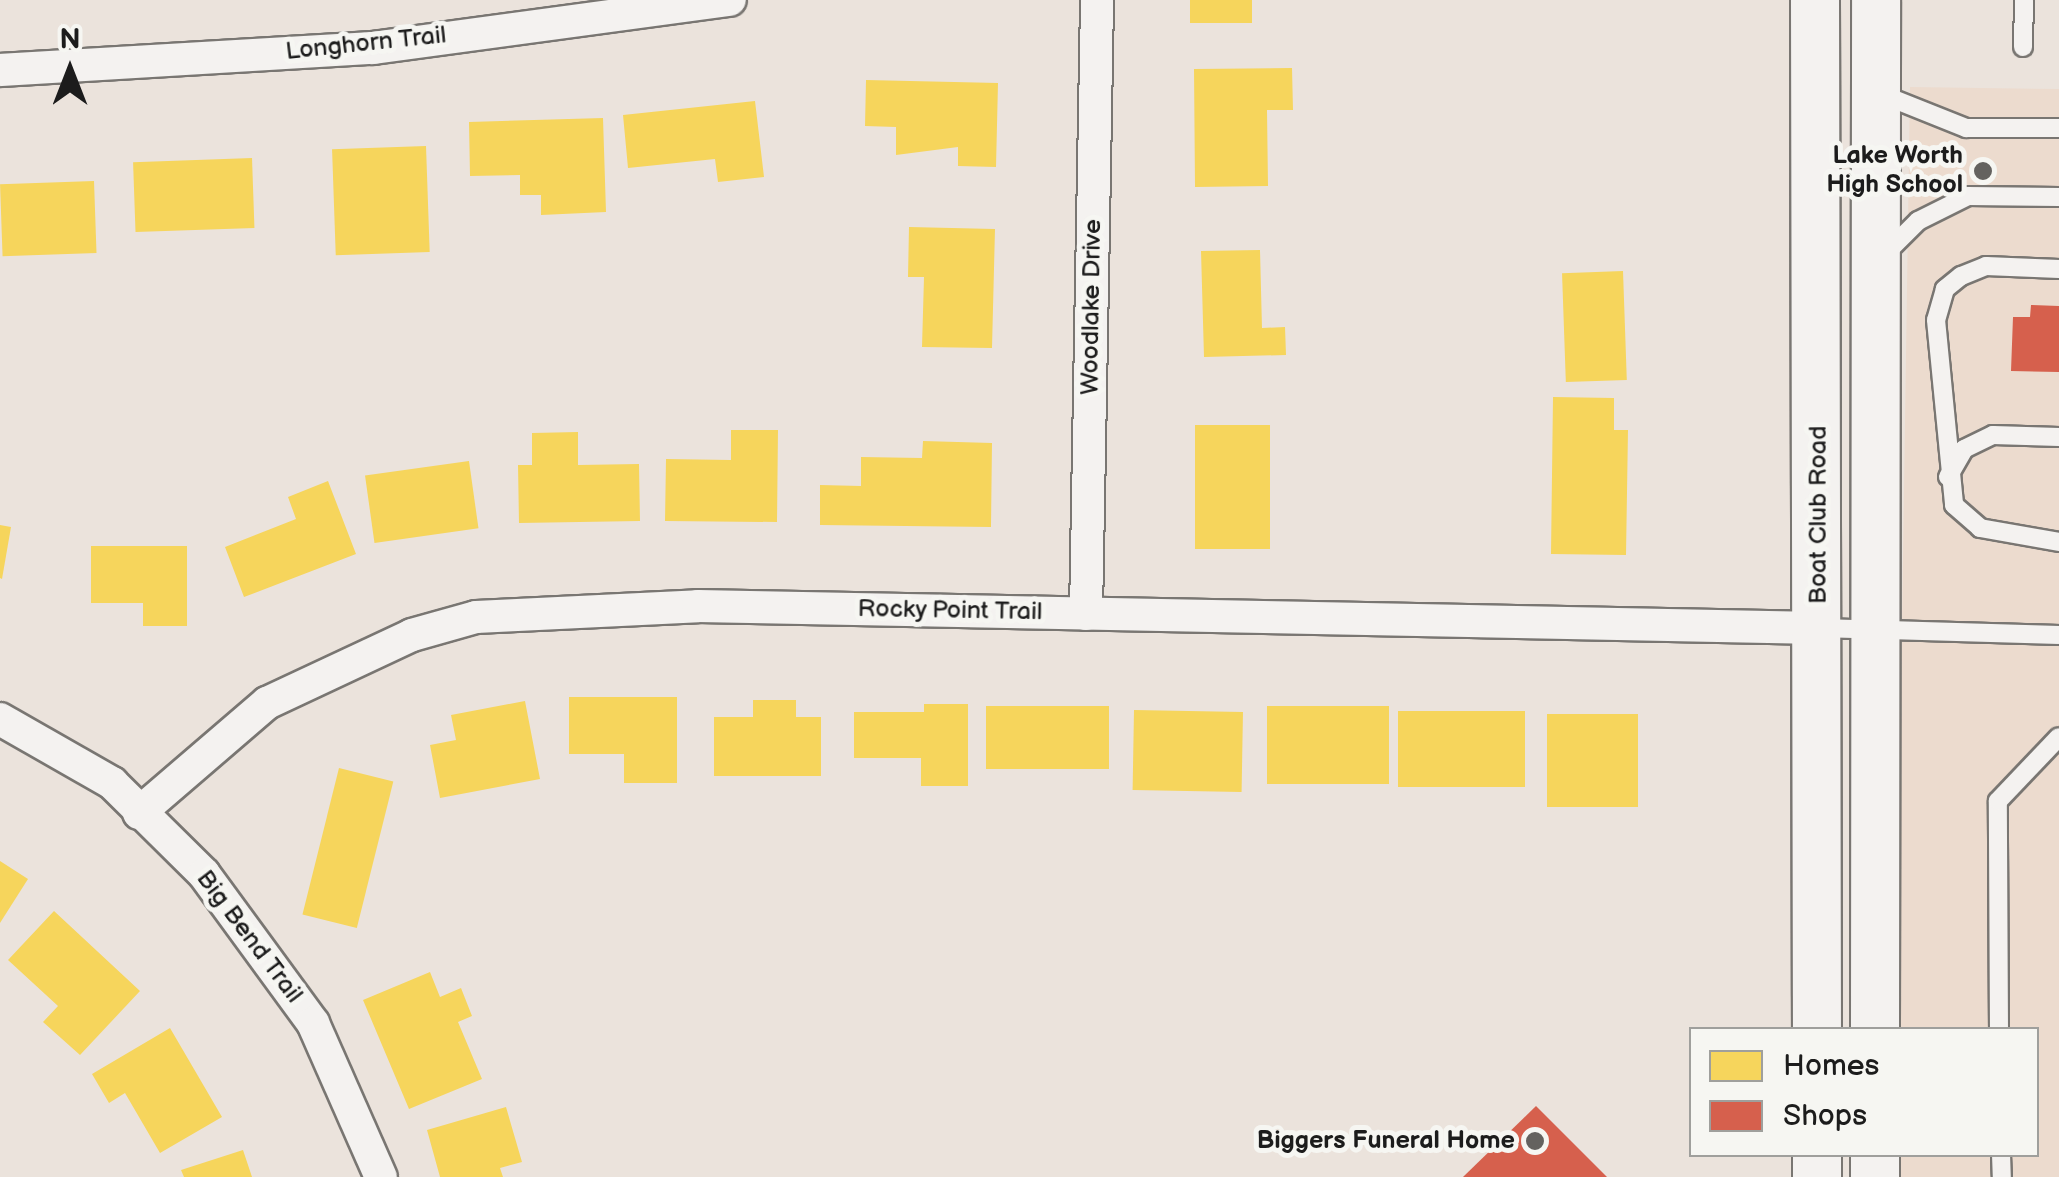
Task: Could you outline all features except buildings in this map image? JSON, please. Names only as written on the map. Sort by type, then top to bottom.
[{"type":"main road","name":"Boat Club Road","points":[[1815,0],[1820,628],[1817,1027]]},
{"type":"main road","points":[[1875,1027],[1876,0]]},
{"type":"street","name":"Longhorn Trail","points":[[0,70],[373,48],[730,0]]},
{"type":"street","name":"Woodlake Drive","points":[[1086,614],[1097,0]]},
{"type":"street","name":"Rocky Point Trail","points":[[139,814],[266,703],[412,635],[476,618],[698,606],[1820,628]]},
{"type":"street","name":"Big Bend Trail","points":[[0,718],[112,783],[139,814],[204,874],[273,963],[321,1040],[381,1177]]},
{"type":"lane","points":[[2023,47],[2024,0]]},
{"type":"lane","points":[[1877,93],[1966,128],[2059,128]]},
{"type":"lane","points":[[1877,263],[1918,221],[1968,196],[2059,198]]},
{"type":"lane","points":[[2059,269],[1986,266],[1944,289],[1936,320],[1948,478],[1954,505],[1980,528],[2016,541],[2059,542]]},
{"type":"lane","points":[[1948,478],[1964,449],[1993,435],[2059,437]]},
{"type":"lane","points":[[1820,628],[2059,635]]},
{"type":"lane","points":[[1999,1027],[1998,801],[2059,737]]},
{"type":"shaded area","points":[[1910,87],[2059,89],[2059,1177],[1895,1177],[1895,1157],[2039,1157],[2039,1027],[1896,1027]]},
{"type":"place","name":"Lake Worth High School","points":[[1983,171]]},
{"type":"place","name":"Biggers Funeral Home","points":[[1535,1141]]}]
